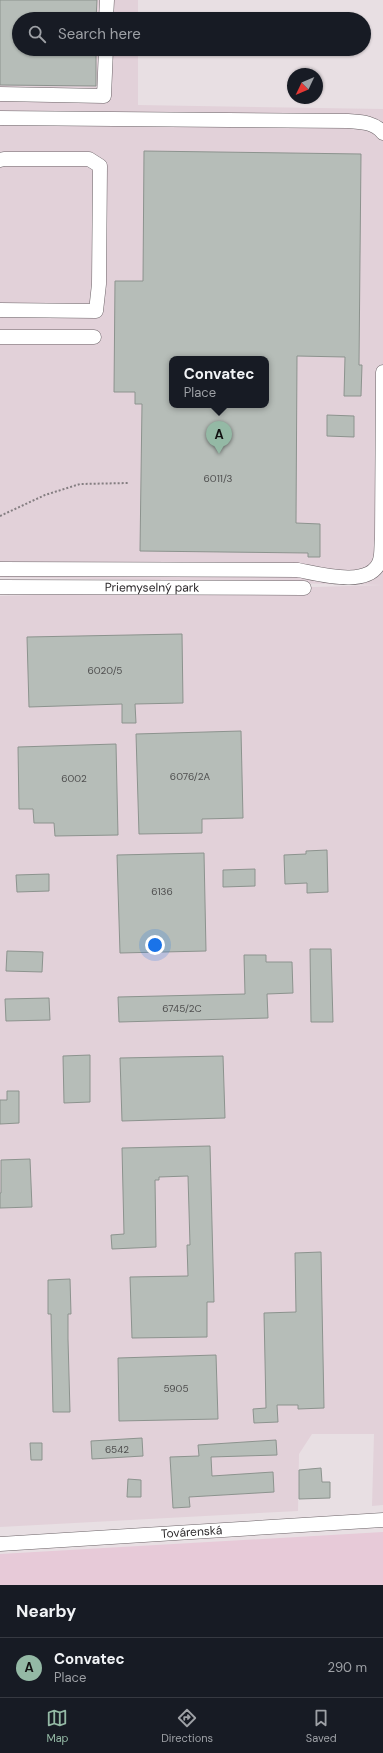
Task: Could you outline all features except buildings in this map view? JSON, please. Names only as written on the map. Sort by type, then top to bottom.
[{"type":"street","points":[[106,12],[107,0]]},
{"type":"street","points":[[0,94],[104,96],[106,56]]},
{"type":"street","points":[[0,118],[348,120],[368,123],[378,127],[383,133]]},
{"type":"street","points":[[0,160],[89,159],[100,166],[99,284],[96,311],[0,310]]},
{"type":"street","points":[[0,337],[94,337]]},
{"type":"street","name":"Priemyselný park","points":[[0,569],[298,570],[343,577],[367,576],[376,568],[380,560],[382,538],[383,372]]},
{"type":"street","name":"Priemyselný park","points":[[0,587],[304,588]]},
{"type":"street","name":"Továrenská","points":[[0,1544],[383,1520]]},
{"type":"path","points":[[0,516],[44,495],[80,484],[128,483]]},
{"type":"shaded area","points":[[0,0],[138,0],[138,12],[12,12],[12,56],[138,56],[138,105],[383,109],[383,585],[0,577]]},
{"type":"shaded area","points":[[383,585],[383,1505],[372,1506],[374,1434],[312,1434],[299,1454],[298,1511],[0,1527],[0,596]]},
{"type":"shaded area","points":[[383,1532],[383,1585],[0,1585],[0,1554]]},
{"type":"place","name":"Convatec","points":[[219,454]]}]
